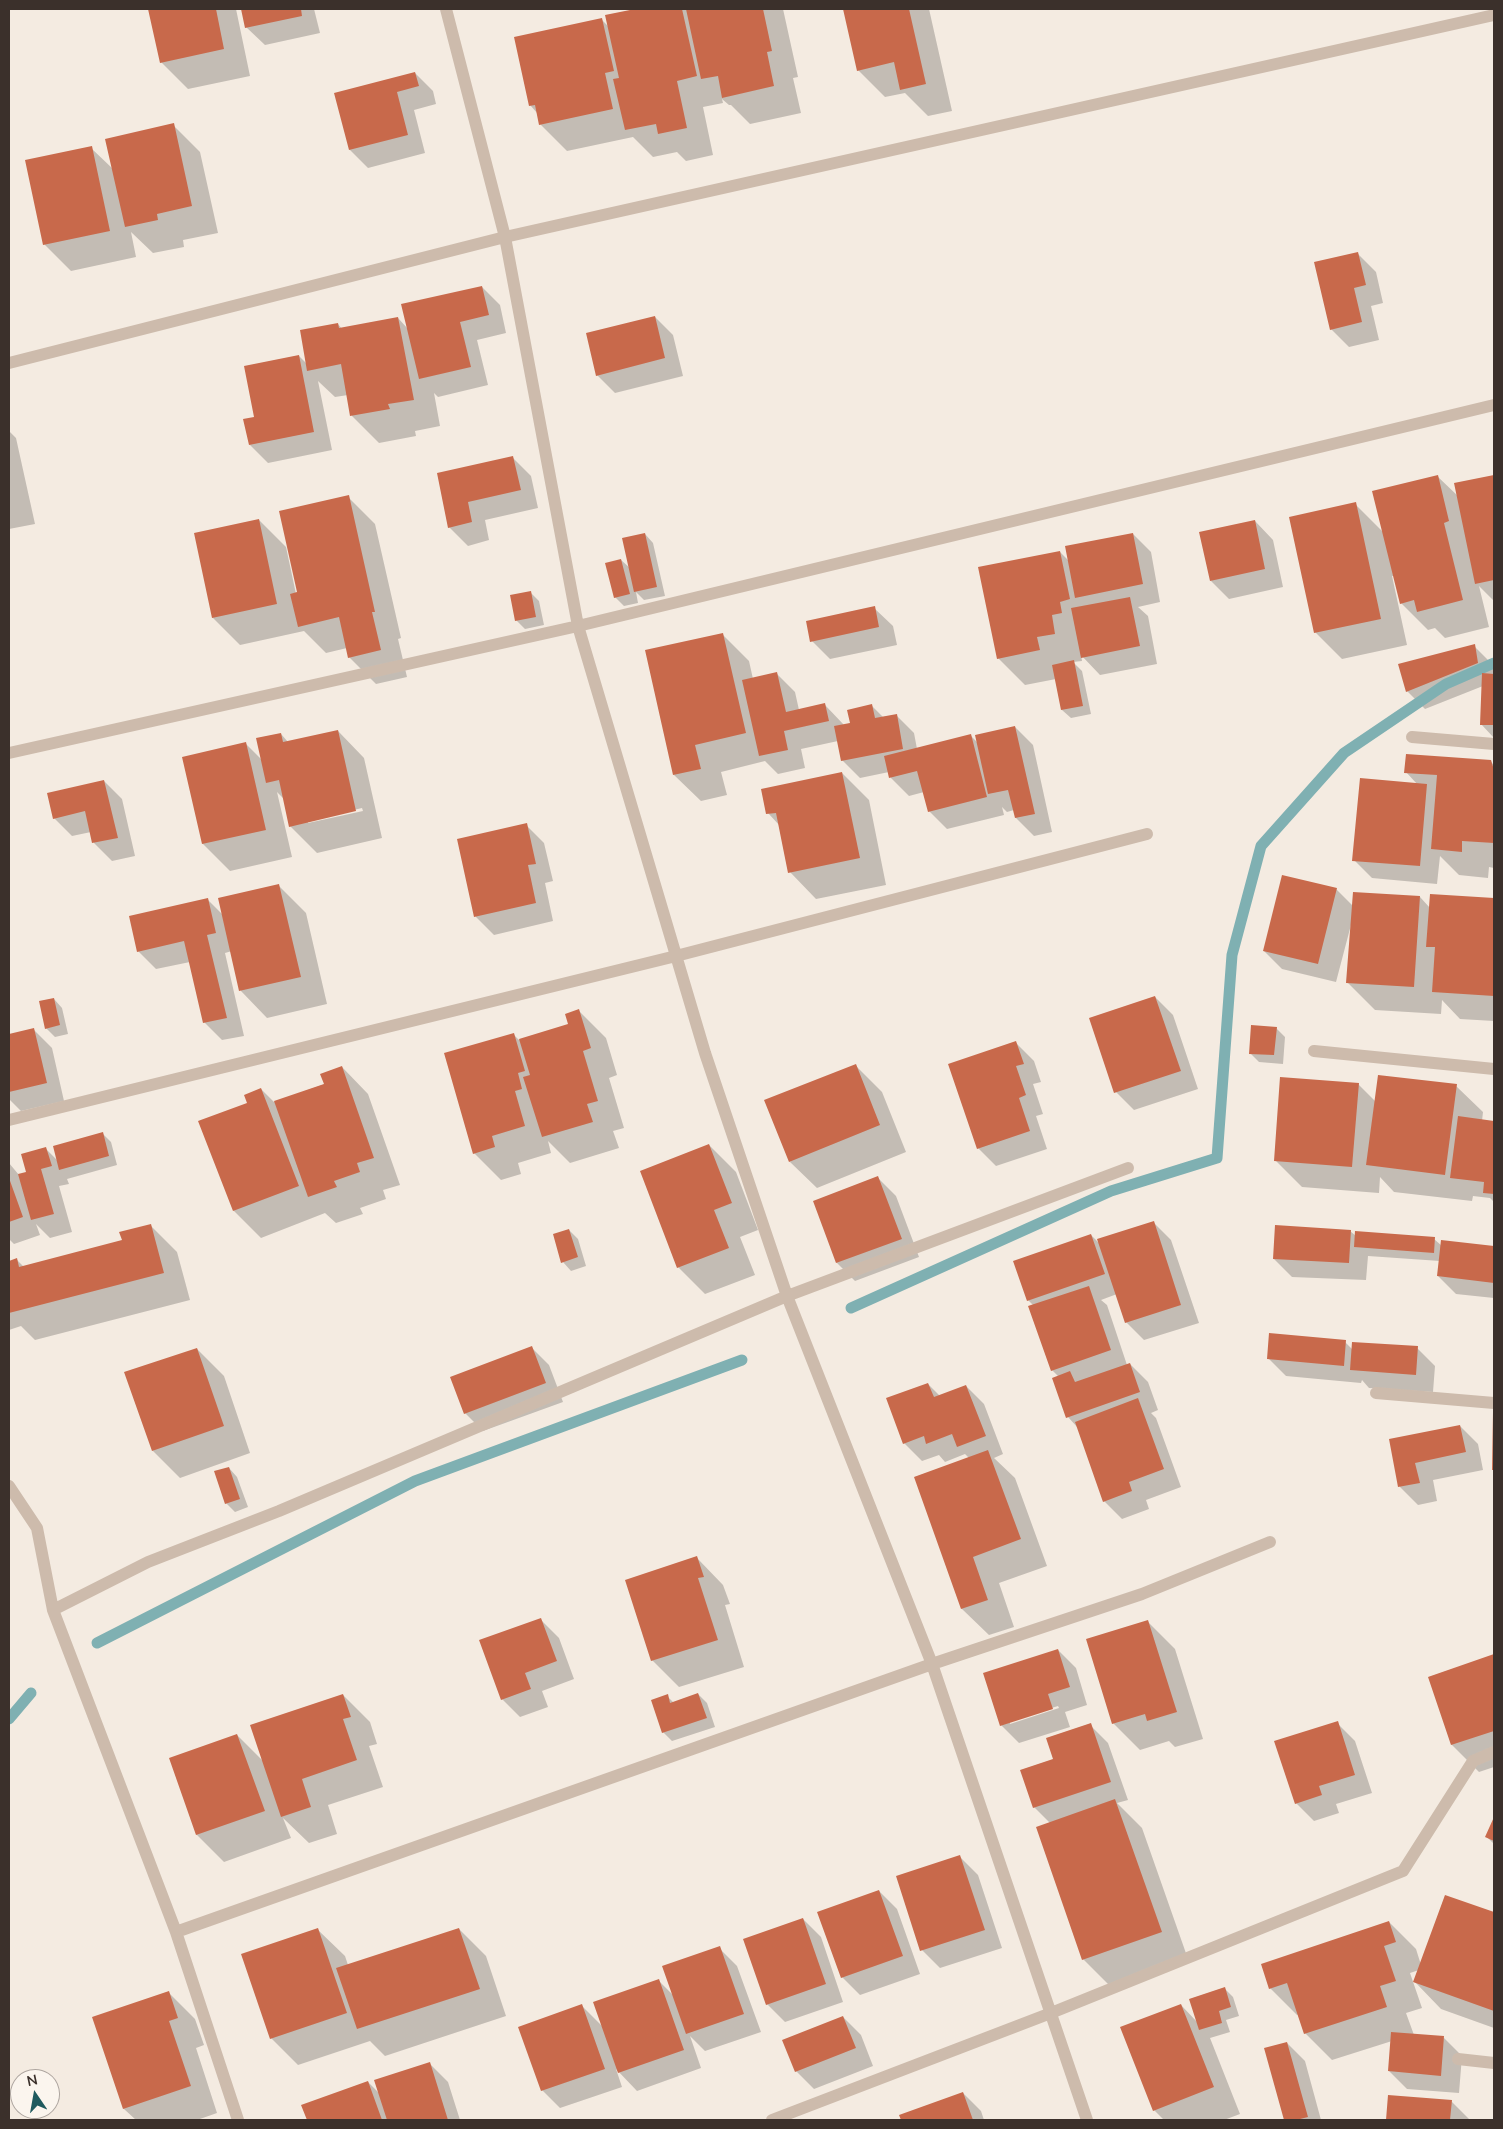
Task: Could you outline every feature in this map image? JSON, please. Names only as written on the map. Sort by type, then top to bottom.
[{"type":"street","points":[[446,9],[505,237],[578,626],[676,956],[706,1053],[787,1296],[932,1664],[1087,2120]]},
{"type":"street","points":[[9,363],[505,237],[1494,15]]},
{"type":"street","points":[[9,753],[578,626],[1494,405]]},
{"type":"street","points":[[1412,737],[1494,744]]},
{"type":"street","points":[[9,1120],[676,956],[1147,834]]},
{"type":"street","points":[[1314,1051],[1494,1069]]},
{"type":"street","points":[[53,1610],[148,1562],[279,1511],[787,1296],[1128,1168]]},
{"type":"street","points":[[1376,1393],[1494,1403]]},
{"type":"street","points":[[9,1486],[37,1528],[53,1610],[176,1932],[238,2120]]},
{"type":"street","points":[[176,1932],[932,1664],[1142,1594],[1270,1542]]},
{"type":"street","points":[[772,2120],[1051,2013],[1403,1871],[1473,1761],[1494,1752]]},
{"type":"street","points":[[1458,2059],[1494,2063]]},
{"type":"building","points":[[148,9],[216,9],[224,49],[160,63]]},
{"type":"building","points":[[241,9],[301,9],[302,16],[245,28]]},
{"type":"building","points":[[635,9],[682,9],[697,76],[677,81],[687,128],[658,134],[656,124],[625,130],[613,79],[619,78],[605,15]]},
{"type":"building","points":[[686,9],[763,9],[772,51],[767,52],[774,86],[722,98],[718,76],[701,79]]},
{"type":"building","points":[[843,9],[909,9],[926,84],[900,90],[894,62],[857,71]]},
{"type":"building","points":[[602,18],[614,71],[605,73],[613,109],[539,125],[535,105],[529,106],[514,37]]},
{"type":"building","points":[[415,72],[419,86],[397,92],[408,135],[349,150],[334,93]]},
{"type":"building","points":[[174,123],[192,206],[157,214],[158,220],[125,227],[105,139]]},
{"type":"building","points":[[92,146],[110,231],[43,245],[25,160]]},
{"type":"building","points":[[1358,252],[1366,285],[1354,288],[1362,322],[1330,330],[1314,262]]},
{"type":"building","points":[[482,286],[489,315],[460,322],[471,367],[419,379],[401,304]]},
{"type":"building","points":[[655,316],[665,358],[596,376],[586,333]]},
{"type":"building","points":[[398,317],[414,400],[388,404],[390,409],[350,416],[341,364],[307,371],[300,330],[338,323],[339,328]]},
{"type":"building","points":[[299,355],[314,432],[249,445],[243,419],[254,417],[244,366]]},
{"type":"building","points":[[513,456],[521,490],[468,502],[472,522],[448,528],[437,473]]},
{"type":"building","points":[[1438,475],[1449,521],[1444,523],[1463,600],[1417,612],[1414,600],[1400,604],[1372,491]]},
{"type":"building","points":[[1494,475],[1494,580],[1475,584],[1454,483]]},
{"type":"building","points":[[349,495],[375,612],[372,612],[381,650],[348,658],[339,617],[298,627],[290,594],[297,592],[279,511]]},
{"type":"building","points":[[1356,502],[1381,619],[1314,633],[1289,517]]},
{"type":"building","points":[[259,519],[277,604],[212,618],[194,533]]},
{"type":"building","points":[[1255,520],[1265,569],[1210,581],[1199,532]]},
{"type":"building","points":[[645,533],[657,587],[634,592],[622,538]]},
{"type":"building","points":[[1133,533],[1143,584],[1075,598],[1065,546]]},
{"type":"building","points":[[1060,551],[1070,599],[1060,602],[1062,613],[1052,615],[1055,634],[1037,637],[1040,650],[997,659],[978,567]]},
{"type":"building","points":[[621,559],[630,594],[614,598],[605,563]]},
{"type":"building","points":[[531,591],[536,617],[515,621],[510,595]]},
{"type":"building","points":[[1130,597],[1140,646],[1081,658],[1071,608]]},
{"type":"building","points":[[875,606],[879,627],[810,642],[806,621]]},
{"type":"building","points":[[723,633],[746,733],[695,745],[701,769],[673,775],[645,650]]},
{"type":"building","points":[[1475,644],[1478,663],[1406,692],[1398,664]]},
{"type":"building","points":[[1074,660],[1083,706],[1061,710],[1052,665]]},
{"type":"building","points":[[777,672],[786,712],[825,703],[829,721],[784,731],[788,750],[759,756],[742,680]]},
{"type":"building","points":[[1482,673],[1494,674],[1494,725],[1480,725]]},
{"type":"building","points":[[872,704],[875,718],[897,714],[903,749],[841,761],[834,726],[850,723],[847,710]]},
{"type":"building","points":[[1015,726],[1035,814],[1015,818],[1008,790],[988,794],[975,735]]},
{"type":"building","points":[[338,730],[356,811],[289,827],[279,780],[266,783],[256,738],[281,733],[283,742]]},
{"type":"building","points":[[971,734],[987,797],[928,812],[917,771],[889,778],[884,756]]},
{"type":"building","points":[[246,742],[266,830],[202,844],[182,757]]},
{"type":"building","points":[[1406,754],[1491,760],[1494,770],[1494,843],[1462,841],[1462,852],[1431,849],[1437,775],[1404,773]]},
{"type":"building","points":[[842,772],[860,858],[788,873],[776,813],[766,814],[761,789]]},
{"type":"building","points":[[1360,778],[1427,784],[1420,866],[1352,861]]},
{"type":"building","points":[[104,780],[118,838],[92,843],[85,811],[53,819],[47,793]]},
{"type":"building","points":[[527,823],[536,864],[528,865],[536,903],[474,917],[457,839]]},
{"type":"building","points":[[1282,875],[1337,888],[1318,964],[1263,951]]},
{"type":"building","points":[[279,884],[301,977],[239,991],[218,898]]},
{"type":"building","points":[[1353,892],[1420,896],[1414,987],[1346,983]]},
{"type":"building","points":[[1430,894],[1494,898],[1494,996],[1432,992],[1435,947],[1426,947]]},
{"type":"building","points":[[208,898],[216,933],[207,935],[227,1018],[203,1023],[184,941],[137,952],[129,916]]},
{"type":"building","points":[[1155,996],[1181,1071],[1114,1093],[1089,1018]]},
{"type":"building","points":[[54,998],[60,1025],[45,1029],[39,1001]]},
{"type":"building","points":[[579,1009],[591,1048],[583,1051],[598,1101],[587,1104],[593,1122],[542,1137],[523,1077],[530,1075],[519,1039],[568,1024],[565,1014]]},
{"type":"building","points":[[1251,1025],[1277,1027],[1274,1055],[1249,1054]]},
{"type":"building","points":[[34,1028],[47,1083],[9,1092],[9,1034]]},
{"type":"building","points":[[514,1033],[525,1071],[518,1073],[522,1089],[515,1091],[525,1126],[492,1136],[495,1147],[473,1154],[444,1053]]},
{"type":"building","points":[[1016,1041],[1024,1064],[1016,1066],[1026,1095],[1019,1098],[1030,1131],[977,1149],[948,1064]]},
{"type":"building","points":[[856,1064],[880,1125],[789,1162],[764,1100]]},
{"type":"building","points":[[342,1066],[374,1158],[357,1163],[360,1172],[334,1181],[337,1187],[308,1197],[274,1101],[324,1084],[320,1074]]},
{"type":"building","points":[[1378,1075],[1457,1084],[1445,1175],[1366,1165]]},
{"type":"building","points":[[1280,1077],[1359,1083],[1352,1167],[1274,1161]]},
{"type":"building","points":[[261,1088],[299,1186],[233,1211],[198,1121],[247,1103],[244,1095]]},
{"type":"building","points":[[1458,1116],[1494,1121],[1494,1194],[1483,1193],[1484,1182],[1450,1178]]},
{"type":"building","points":[[103,1132],[109,1156],[59,1170],[53,1146]]},
{"type":"building","points":[[709,1144],[732,1203],[714,1210],[729,1248],[677,1268],[640,1171]]},
{"type":"building","points":[[46,1147],[52,1166],[41,1169],[54,1214],[31,1220],[18,1174],[26,1172],[21,1154]]},
{"type":"building","points":[[878,1176],[902,1239],[836,1263],[813,1201]]},
{"type":"building","points":[[9,1178],[23,1217],[9,1222]]},
{"type":"building","points":[[1154,1221],[1181,1305],[1125,1323],[1097,1239]]},
{"type":"building","points":[[151,1224],[164,1273],[9,1313],[9,1261],[17,1258],[19,1267],[122,1240],[119,1232]]},
{"type":"building","points":[[1275,1225],[1351,1230],[1349,1263],[1273,1259]]},
{"type":"building","points":[[569,1229],[578,1257],[561,1263],[553,1234]]},
{"type":"building","points":[[1355,1231],[1435,1237],[1434,1253],[1354,1247]]},
{"type":"building","points":[[1091,1234],[1105,1274],[1027,1301],[1013,1261]]},
{"type":"building","points":[[1441,1240],[1494,1246],[1494,1283],[1437,1276]]},
{"type":"building","points":[[1089,1286],[1111,1350],[1051,1371],[1028,1306]]},
{"type":"building","points":[[1269,1333],[1346,1340],[1344,1366],[1267,1359]]},
{"type":"building","points":[[1352,1342],[1418,1346],[1416,1375],[1350,1370]]},
{"type":"building","points":[[532,1346],[546,1383],[464,1414],[450,1377]]},
{"type":"building","points":[[197,1348],[224,1426],[152,1451],[124,1372]]},
{"type":"building","points":[[1130,1363],[1140,1392],[1066,1418],[1052,1378],[1070,1371],[1075,1382]]},
{"type":"building","points":[[928,1383],[934,1397],[966,1385],[986,1436],[957,1447],[952,1434],[926,1444],[924,1436],[903,1444],[886,1398]]},
{"type":"building","points":[[1138,1398],[1164,1469],[1129,1482],[1132,1491],[1103,1502],[1075,1422]]},
{"type":"building","points":[[1493,1412],[1494,1470],[1492,1470]]},
{"type":"building","points":[[1460,1425],[1466,1452],[1415,1463],[1420,1483],[1398,1487],[1389,1439]]},
{"type":"building","points":[[988,1450],[1021,1539],[973,1557],[988,1600],[961,1609],[914,1477]]},
{"type":"building","points":[[229,1467],[240,1499],[225,1504],[214,1471]]},
{"type":"building","points":[[697,1556],[704,1577],[698,1578],[718,1640],[651,1661],[625,1580]]},
{"type":"building","points":[[541,1618],[557,1661],[525,1673],[531,1689],[501,1700],[479,1640]]},
{"type":"building","points":[[1148,1620],[1177,1712],[1147,1721],[1145,1714],[1112,1724],[1086,1639]]},
{"type":"building","points":[[1058,1649],[1070,1687],[1048,1694],[1053,1709],[1000,1726],[983,1673]]},
{"type":"building","points":[[1494,1654],[1494,1731],[1451,1745],[1428,1677]]},
{"type":"building","points":[[698,1693],[707,1718],[662,1733],[651,1700],[668,1694],[670,1703]]},
{"type":"building","points":[[343,1694],[351,1717],[343,1719],[357,1760],[302,1779],[311,1807],[281,1817],[250,1725]]},
{"type":"building","points":[[1338,1721],[1355,1775],[1319,1786],[1322,1795],[1295,1804],[1274,1741]]},
{"type":"building","points":[[1091,1723],[1111,1782],[1033,1808],[1020,1770],[1053,1759],[1046,1738]]},
{"type":"building","points":[[237,1734],[265,1811],[196,1835],[169,1758]]},
{"type":"building","points":[[1115,1799],[1162,1932],[1082,1960],[1036,1827]]},
{"type":"building","points":[[1494,1817],[1494,1841],[1485,1837]]},
{"type":"building","points":[[960,1855],[985,1930],[920,1951],[896,1876]]},
{"type":"building","points":[[879,1890],[903,1956],[841,1978],[817,1912]]},
{"type":"building","points":[[1445,1895],[1494,1912],[1494,2011],[1413,1982]]},
{"type":"building","points":[[803,1918],[826,1984],[766,2005],[743,1939]]},
{"type":"building","points":[[1389,1921],[1396,1942],[1384,1946],[1396,1981],[1380,1986],[1387,2007],[1304,2034],[1287,1983],[1269,1989],[1261,1964]]},
{"type":"building","points":[[318,1928],[347,2013],[270,2039],[241,1954]]},
{"type":"building","points":[[459,1928],[480,1989],[357,2029],[336,1968]]},
{"type":"building","points":[[720,1946],[744,2014],[686,2034],[662,1966]]},
{"type":"building","points":[[659,1979],[684,2050],[618,2073],[593,2002]]},
{"type":"building","points":[[1225,1987],[1231,2007],[1219,2011],[1222,2023],[1199,2030],[1189,1999]]},
{"type":"building","points":[[169,1991],[178,2018],[169,2021],[191,2086],[123,2109],[92,2017]]},
{"type":"building","points":[[582,2004],[605,2069],[541,2091],[518,2027]]},
{"type":"building","points":[[1181,2004],[1214,2087],[1153,2111],[1120,2027]]},
{"type":"building","points":[[843,2016],[856,2048],[795,2072],[782,2040]]},
{"type":"building","points":[[1391,2032],[1444,2036],[1441,2076],[1388,2071]]},
{"type":"building","points":[[1287,2042],[1308,2117],[1296,2120],[1284,2120],[1264,2048]]},
{"type":"building","points":[[430,2062],[448,2120],[387,2120],[374,2080]]},
{"type":"building","points":[[368,2081],[382,2120],[307,2120],[301,2105]]},
{"type":"building","points":[[963,2092],[973,2120],[901,2120],[899,2115]]},
{"type":"building","points":[[1388,2095],[1452,2100],[1450,2120],[1386,2120]]},
{"type":"waterway","points":[[851,1308],[1111,1191],[1217,1158],[1232,955],[1261,846],[1344,753],[1446,684],[1494,663]]},
{"type":"waterway","points":[[97,1643],[415,1481],[742,1360]]},
{"type":"waterway","points":[[9,1719],[31,1693]]}]
